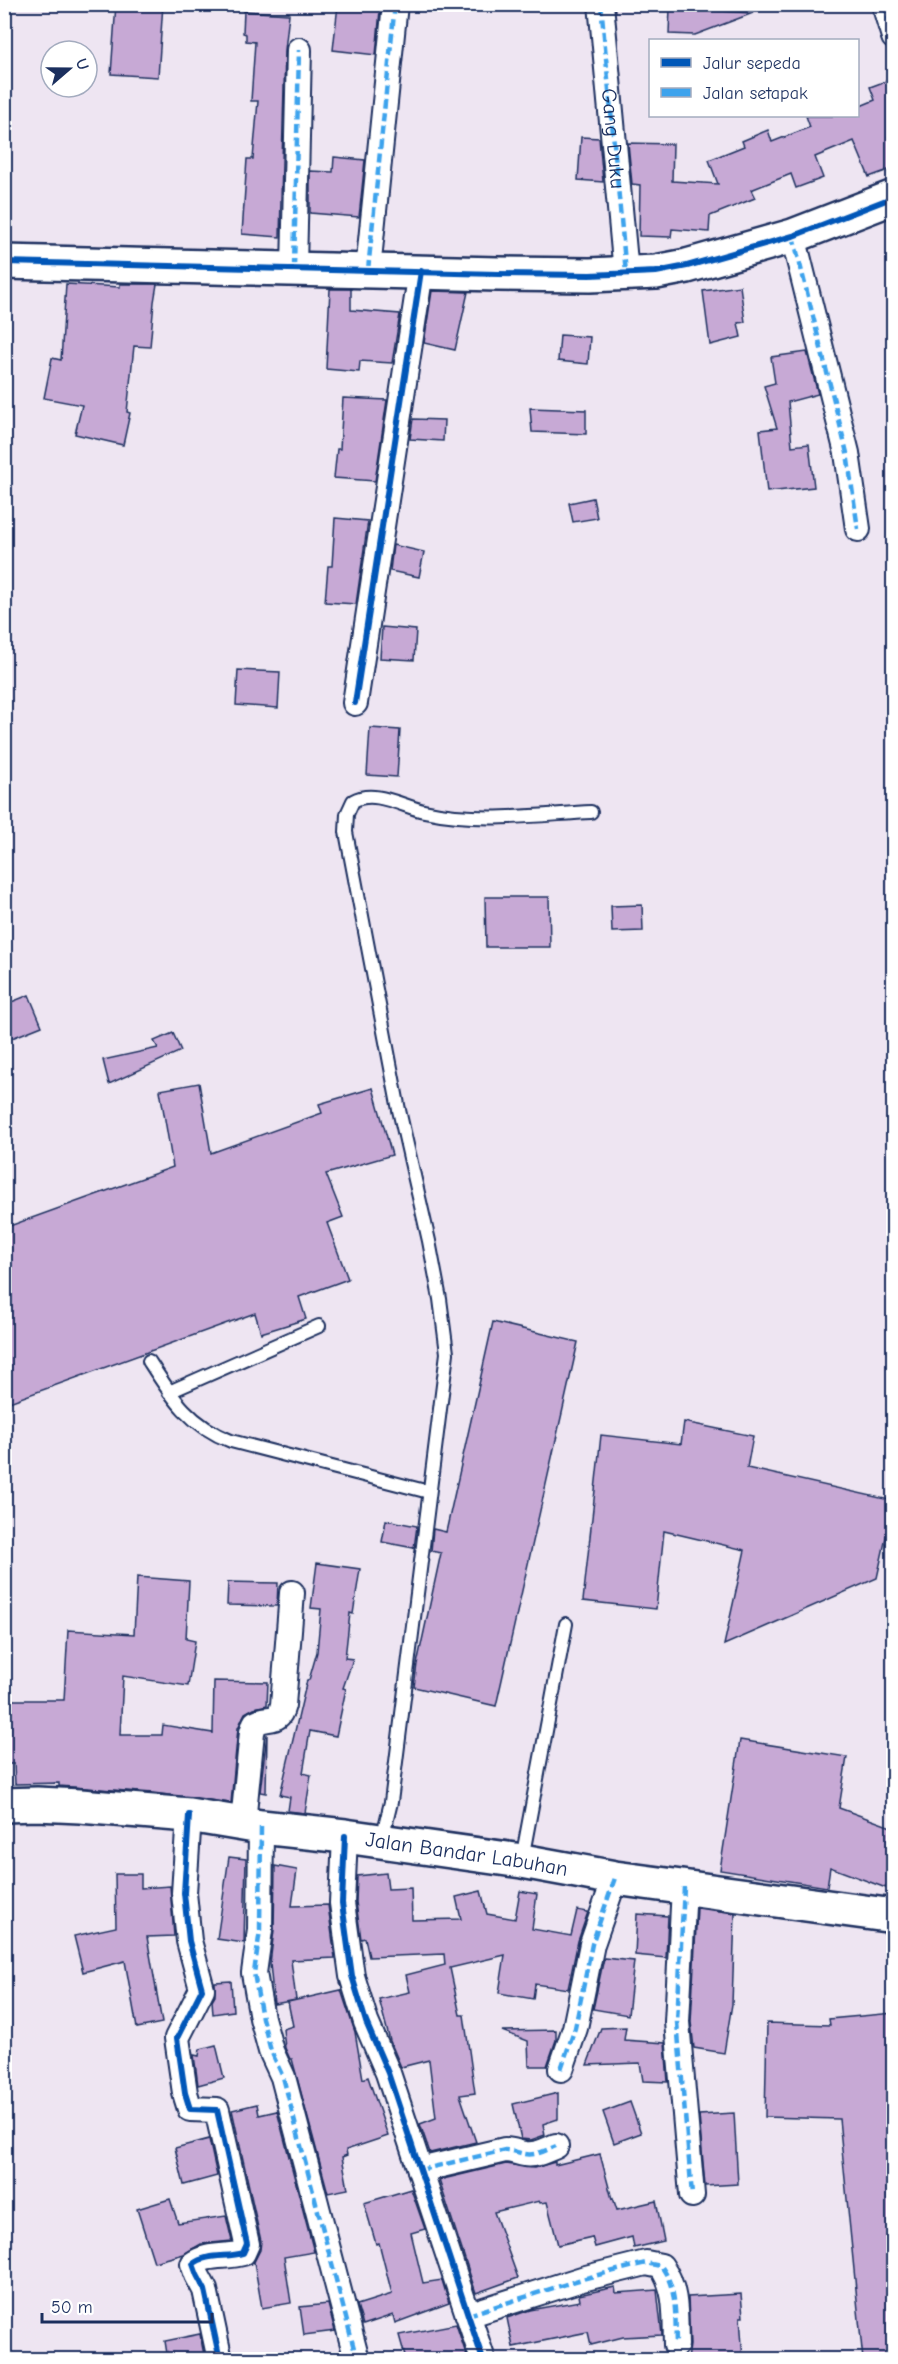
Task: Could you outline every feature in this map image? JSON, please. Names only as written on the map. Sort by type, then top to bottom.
[{"type":"street","points":[[368,270],[394,4]]},
{"type":"street","name":"Gang Duku","points":[[601,4],[626,273]]},
{"type":"street","points":[[884,4],[894,37]]},
{"type":"street","points":[[294,268],[299,50]]},
{"type":"street","points":[[4,261],[555,274],[656,273],[793,236],[894,197]]},
{"type":"street","points":[[793,236],[847,453],[858,529]]},
{"type":"street","points":[[355,703],[421,271]]},
{"type":"street","points":[[292,1593],[283,1705],[280,1715],[255,1723],[252,1732],[252,1825],[260,1930],[254,1973],[261,2018],[283,2077],[357,2360]]},
{"type":"street","name":"Jalan Bandar Labuhan","points":[[4,1805],[80,1806],[189,1815],[522,1861],[615,1878],[894,1916]]},
{"type":"street","points":[[189,1815],[184,1893],[189,1941],[202,1989],[177,2038],[180,2068],[190,2109],[217,2110],[247,2244],[243,2253],[203,2259],[194,2264],[197,2276],[205,2290],[220,2360]]},
{"type":"street","points":[[345,1836],[342,1903],[352,1976],[366,2022],[388,2073],[483,2360]]},
{"type":"street","points":[[561,2069],[575,2028],[592,1944],[615,1878]]},
{"type":"street","points":[[684,1887],[677,2022],[692,2195]]},
{"type":"street","points":[[420,2170],[505,2150],[531,2154],[556,2146]]},
{"type":"street","points":[[468,2315],[582,2279],[646,2263],[661,2266],[669,2277],[675,2300],[676,2345]]},
{"type":"lane","points":[[381,1842],[392,1802],[447,1353],[442,1310],[429,1241],[397,1099],[346,832],[347,814],[353,801],[369,795],[426,812],[482,818],[591,812]]},
{"type":"lane","points":[[169,1392],[319,1326]]},
{"type":"lane","points":[[149,1361],[169,1392],[199,1425],[223,1438],[429,1492]]},
{"type":"lane","points":[[522,1861],[566,1624]]},
{"type":"building","points":[[116,4],[163,4],[158,77],[111,74]]},
{"type":"building","points":[[338,5],[380,10],[376,55],[333,50]]},
{"type":"building","points":[[670,8],[753,13],[695,35],[669,34]]},
{"type":"building","points":[[244,11],[289,14],[285,50],[280,237],[242,234],[247,159],[253,159],[258,101],[251,101],[255,42],[246,41],[246,34],[243,33]]},
{"type":"building","points":[[894,78],[894,143],[888,136],[894,150],[894,168],[869,177],[854,141],[815,157],[823,178],[796,188],[791,174],[751,190],[755,198],[710,216],[709,232],[672,229],[671,237],[639,236],[640,185],[632,184],[628,143],[673,144],[672,181],[718,184],[709,160],[744,146],[742,141],[768,130],[772,142],[810,127],[806,117],[859,117],[859,107],[875,100],[870,87]]},
{"type":"building","points":[[581,137],[599,138],[603,182],[578,180]]},
{"type":"building","points":[[334,157],[365,160],[359,217],[310,213],[310,171],[333,172]]},
{"type":"building","points":[[66,284],[120,287],[120,284],[157,284],[150,347],[134,346],[127,412],[130,413],[123,445],[75,434],[82,405],[44,398],[52,358],[61,360]]},
{"type":"building","points":[[740,286],[745,322],[738,323],[741,337],[710,345],[703,291]]},
{"type":"building","points":[[330,289],[351,289],[351,310],[400,314],[392,363],[360,361],[359,372],[326,369]]},
{"type":"building","points":[[432,291],[468,292],[455,350],[424,343]]},
{"type":"building","points":[[560,335],[590,337],[588,364],[558,361]]},
{"type":"building","points":[[807,352],[818,394],[788,402],[792,446],[809,444],[814,487],[767,492],[760,430],[777,428],[764,386],[775,383],[771,357]]},
{"type":"building","points":[[343,398],[387,400],[375,481],[334,478],[337,449],[340,449]]},
{"type":"building","points":[[530,408],[586,410],[586,434],[532,432]]},
{"type":"building","points":[[413,419],[444,420],[443,441],[410,439]]},
{"type":"building","points":[[593,498],[597,518],[573,522],[569,503]]},
{"type":"building","points":[[335,518],[368,521],[356,604],[325,602],[328,566],[332,566]]},
{"type":"building","points":[[393,545],[424,552],[419,577],[390,571]]},
{"type":"building","points":[[382,627],[416,630],[414,660],[380,658]]},
{"type":"building","points":[[238,670],[280,672],[278,708],[236,705]]},
{"type":"building","points":[[370,728],[400,730],[397,777],[367,775]]},
{"type":"building","points":[[485,897],[549,897],[550,947],[486,947]]},
{"type":"building","points":[[642,905],[643,931],[612,932],[611,906]]},
{"type":"building","points":[[29,995],[42,1026],[12,1038],[4,1019],[4,1005]]},
{"type":"building","points":[[173,1033],[181,1051],[109,1084],[103,1060],[158,1048],[154,1041]]},
{"type":"building","points":[[199,1083],[211,1153],[322,1113],[319,1104],[373,1088],[392,1155],[326,1174],[343,1217],[327,1223],[348,1279],[299,1297],[306,1319],[261,1333],[255,1313],[4,1404],[4,1228],[173,1167],[160,1090]]},
{"type":"building","points":[[493,1322],[578,1342],[496,1706],[414,1687],[441,1553],[431,1551],[433,1529],[446,1532]]},
{"type":"building","points":[[684,1422],[753,1436],[747,1468],[894,1501],[877,1578],[724,1645],[745,1550],[664,1531],[656,1609],[583,1601],[601,1435],[681,1444]]},
{"type":"building","points":[[386,1520],[417,1526],[414,1548],[382,1542]]},
{"type":"building","points":[[317,1563],[360,1569],[353,1614],[350,1613],[345,1658],[353,1659],[343,1688],[346,1689],[336,1736],[310,1731],[303,1773],[311,1775],[305,1813],[288,1811],[290,1797],[280,1795],[307,1680],[309,1680],[317,1652],[321,1609],[311,1608]]},
{"type":"building","points":[[137,1577],[189,1581],[186,1639],[195,1641],[188,1686],[123,1676],[120,1735],[162,1735],[163,1725],[213,1733],[214,1681],[268,1682],[267,1705],[245,1713],[238,1728],[231,1803],[153,1793],[59,1786],[59,1783],[15,1784],[14,1764],[4,1764],[4,1700],[64,1700],[68,1630],[134,1634]]},
{"type":"building","points":[[228,1582],[278,1583],[277,1606],[227,1605]]},
{"type":"building","points":[[267,1734],[266,1793],[260,1792]]},
{"type":"building","points":[[740,1740],[847,1757],[839,1808],[894,1828],[894,1867],[886,1888],[830,1867],[827,1887],[720,1870]]},
{"type":"building","points":[[229,1857],[246,1859],[244,1943],[217,1939]]},
{"type":"building","points":[[275,1866],[297,1870],[292,1906],[328,1905],[335,1958],[291,1960],[296,2000],[274,2004],[270,1964],[274,1930]]},
{"type":"building","points":[[386,1873],[388,1889],[411,1888],[412,1920],[461,1919],[456,1897],[481,1891],[487,1914],[515,1919],[520,1891],[537,1894],[532,1929],[571,1936],[577,1910],[588,1912],[578,1941],[568,1989],[535,1984],[533,1999],[499,1993],[505,1955],[450,1968],[460,2015],[464,2015],[475,2093],[460,2095],[476,2142],[430,2153],[420,2124],[436,2118],[429,2060],[401,2067],[390,2041],[379,1999],[410,1992],[406,1975],[445,1965],[444,1954],[369,1957],[365,1938],[361,1939],[356,1902],[357,1876]]},
{"type":"building","points":[[115,1874],[141,1874],[141,1888],[170,1886],[174,1936],[147,1937],[162,2023],[137,2028],[125,1961],[83,1972],[74,1936],[116,1927]]},
{"type":"building","points":[[697,1908],[735,1913],[732,2004],[724,2053],[694,2048],[691,2022]]},
{"type":"building","points":[[637,1914],[668,1916],[666,1958],[635,1955]]},
{"type":"building","points":[[604,1958],[634,1961],[628,2015],[593,2009]]},
{"type":"building","points":[[231,1981],[233,2011],[213,2014],[212,2000],[215,1995],[215,1982]]},
{"type":"building","points":[[341,1990],[355,2032],[363,2079],[368,2077],[388,2136],[346,2150],[347,2155],[342,2157],[348,2189],[328,2193],[292,2059],[285,2048],[283,2029],[293,2026],[288,2002]]},
{"type":"building","points":[[894,2013],[894,2360],[863,2360],[839,2119],[765,2117],[767,2023],[830,2025],[829,2019]]},
{"type":"building","points":[[626,2027],[624,2040],[665,2043],[668,2082],[643,2081],[640,2063],[587,2065],[601,2028]]},
{"type":"building","points":[[556,2030],[556,2040],[547,2066],[529,2066],[528,2041],[502,2031]]},
{"type":"building","points":[[216,2045],[224,2078],[198,2085],[194,2055],[199,2056],[200,2049]]},
{"type":"building","points":[[558,2093],[558,2119],[543,2124],[545,2135],[531,2140],[521,2139],[513,2104]]},
{"type":"building","points":[[630,2102],[641,2133],[614,2143],[603,2112]]},
{"type":"building","points":[[257,2104],[259,2115],[277,2111],[314,2252],[284,2257],[291,2303],[262,2308],[254,2262],[260,2250],[261,2241],[232,2110]]},
{"type":"building","points":[[734,2113],[738,2184],[705,2186],[699,2115]]},
{"type":"building","points":[[209,2139],[217,2176],[184,2185],[175,2148]]},
{"type":"building","points":[[600,2154],[617,2210],[656,2201],[664,2241],[634,2248],[632,2237],[595,2247],[592,2237],[558,2245],[547,2202],[540,2203],[539,2201],[494,2212],[518,2278],[476,2293],[439,2180],[506,2164],[534,2168]]},
{"type":"building","points":[[411,2189],[425,2229],[411,2233],[423,2283],[442,2280],[449,2303],[395,2323],[393,2315],[363,2325],[357,2305],[392,2294],[379,2243],[376,2244],[364,2203]]},
{"type":"building","points":[[170,2199],[178,2223],[226,2216],[232,2241],[201,2244],[184,2254],[154,2262],[137,2209]]},
{"type":"building","points":[[615,2287],[616,2293],[657,2290],[662,2335],[623,2337],[591,2345],[588,2332],[513,2347],[507,2318],[530,2310],[580,2301],[579,2295]]},
{"type":"building","points":[[741,2294],[743,2360],[688,2360],[690,2345],[688,2297]]},
{"type":"building","points":[[328,2304],[335,2331],[304,2335],[300,2307]]},
{"type":"building","points":[[456,2324],[468,2360],[406,2360],[399,2335]]},
{"type":"building","points":[[200,2334],[205,2360],[168,2360],[165,2341]]},
{"type":"marked path","points":[[368,270],[395,4]]},
{"type":"marked path","points":[[601,4],[626,273]]},
{"type":"marked path","points":[[884,4],[894,37]]},
{"type":"marked path","points":[[294,268],[299,50]]},
{"type":"marked path","points":[[793,236],[847,453],[858,529]]},
{"type":"marked path","points":[[261,1827],[260,1930],[254,1973],[262,2018],[271,2051],[283,2077],[357,2360]]},
{"type":"marked path","points":[[561,2069],[575,2028],[592,1944],[615,1878]]},
{"type":"marked path","points":[[684,1887],[677,2022],[692,2195]]},
{"type":"marked path","points":[[420,2170],[505,2150],[533,2154],[556,2146]]},
{"type":"marked path","points":[[468,2315],[582,2279],[646,2263],[661,2266],[670,2284],[674,2304],[676,2345]]},
{"type":"cycle path","points":[[4,262],[498,274],[590,275],[656,272],[687,266],[793,236],[894,197]]},
{"type":"cycle path","points":[[355,703],[421,271]]},
{"type":"cycle path","points":[[189,1815],[184,1893],[189,1941],[202,1989],[177,2038],[185,2093],[190,2109],[217,2110],[247,2244],[243,2253],[204,2258],[193,2264],[205,2290],[220,2360]]},
{"type":"cycle path","points":[[345,1836],[342,1903],[352,1976],[366,2022],[388,2073],[483,2360]]}]
